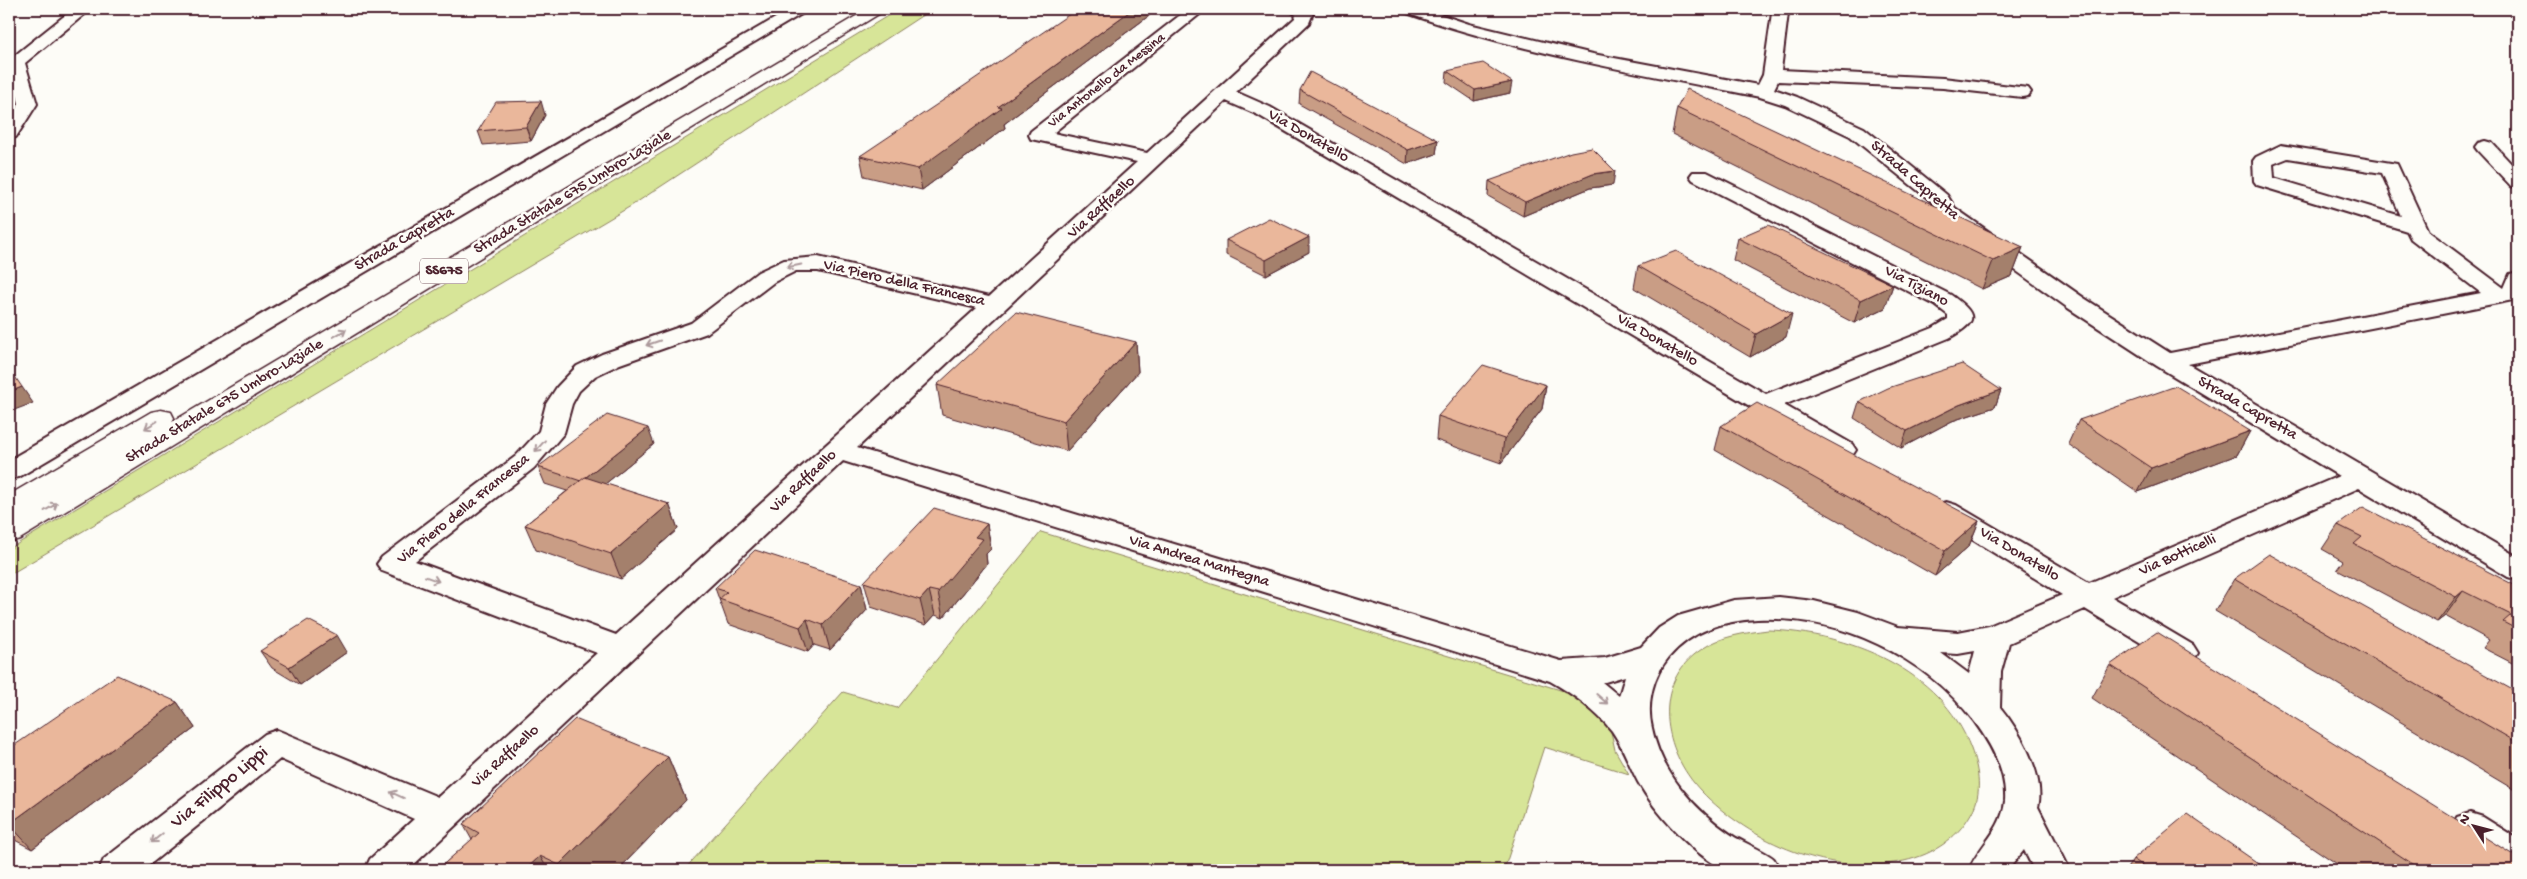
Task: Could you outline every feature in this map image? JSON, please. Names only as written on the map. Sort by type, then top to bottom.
[{"type":"highway","name":"Strada Statale 675 Umbro-Laziale","points":[[9,508],[856,9]]},
{"type":"highway","name":"Strada Statale 675 Umbro-Laziale","points":[[9,532],[879,9]]},
{"type":"street","points":[[9,133],[28,104],[16,62],[83,9]]},
{"type":"street","name":"Strada Capretta","points":[[9,471],[802,9]]},
{"type":"street","name":"Via Antonello da Messina","points":[[1154,160],[1038,136],[1198,9]]},
{"type":"street","points":[[1224,93],[1303,20],[1305,13],[1296,9]]},
{"type":"street","name":"Strada Capretta","points":[[1410,9],[1464,28],[1593,59],[1768,83],[1791,101],[1857,132],[1940,199],[1947,212],[2076,303],[2166,362],[2362,476],[2518,570]]},
{"type":"street","points":[[1780,13],[1768,83],[1943,83],[2022,92]]},
{"type":"street","name":"Via Raffaello","points":[[383,870],[1154,160],[1224,93]]},
{"type":"street","name":"Via Donatello","points":[[1224,93],[1264,111],[1858,459]]},
{"type":"street","points":[[2485,147],[2518,182]]},
{"type":"street","points":[[2416,226],[2264,181],[2263,161],[2280,155],[2281,151],[2390,168],[2416,226],[2419,234],[2500,296]]},
{"type":"street","name":"Via Tiziano","points":[[1700,176],[1943,300],[1960,313],[1960,322],[1941,332],[1764,404]]},
{"type":"street","name":"Via Piero della Francesca","points":[[623,650],[392,564],[526,462],[551,433],[559,404],[569,387],[586,371],[619,356],[699,328],[766,277],[792,265],[818,264],[995,305]]},
{"type":"street","points":[[2166,362],[2514,293],[2518,279]]},
{"type":"street","name":"Via Andrea Mantegna","points":[[837,452],[1561,673],[1580,683],[1604,700],[1628,726],[1638,744]]},
{"type":"street","name":"Via Botticelli","points":[[1880,631],[1938,642],[1978,641],[1995,636],[2362,476]]},
{"type":"street","name":"Via Donatello","points":[[1926,499],[2206,667]]},
{"type":"street","points":[[1761,870],[1723,857],[1665,796],[1649,770],[1638,744],[1633,719],[1634,696],[1640,674],[1651,656],[1666,640],[1685,626],[1708,617],[1732,611],[1789,608],[1819,613],[1880,631],[1936,663],[1962,684],[1984,706],[2002,731],[2014,758],[2021,784],[2022,810],[2015,835],[2002,857],[1987,870]]},
{"type":"street","points":[[1984,706],[1985,672],[1995,636]]},
{"type":"street","name":"Via Andrea Mantegna","points":[[1561,673],[1605,670],[1630,664],[1651,656]]},
{"type":"street","name":"Via Filippo Lippi","points":[[117,870],[277,743],[442,815]]},
{"type":"street","points":[[2022,810],[2052,870]]},
{"type":"street","points":[[2442,811],[2518,858]]},
{"type":"green space","points":[[899,9],[932,9],[631,206],[9,575],[9,549]]},
{"type":"green space","points":[[1041,532],[1567,692],[1581,698],[1610,727],[1615,750],[1629,774],[1544,747],[1504,870],[684,870],[843,692],[897,708]]},
{"type":"green space","points":[[1768,630],[1798,632],[1829,638],[1859,647],[1888,660],[1915,677],[1938,697],[1957,721],[1971,749],[1976,763],[1978,778],[1978,794],[1974,808],[1962,828],[1954,836],[1926,854],[1904,861],[1877,865],[1821,860],[1794,852],[1768,840],[1721,810],[1701,791],[1688,775],[1678,757],[1671,737],[1668,718],[1669,698],[1675,680],[1685,663],[1709,645],[1734,636]]},
{"type":"building","points":[[1077,9],[1133,9],[998,107],[1002,108],[918,169],[860,156],[948,97]]},
{"type":"building","points":[[1483,63],[1512,82],[1475,90],[1447,71]]},
{"type":"building","points":[[1310,72],[1438,140],[1408,150],[1300,90]]},
{"type":"building","points":[[1687,89],[2023,247],[1993,261],[1677,108]]},
{"type":"building","points":[[541,101],[526,127],[478,131],[496,102]]},
{"type":"building","points":[[1592,148],[1615,171],[1593,174],[1525,202],[1489,181],[1571,152]]},
{"type":"building","points":[[1269,218],[1309,237],[1266,260],[1226,240]]},
{"type":"building","points":[[1768,225],[1893,285],[1861,300],[1738,238]]},
{"type":"building","points":[[1676,251],[1792,314],[1756,334],[1638,266]]},
{"type":"building","points":[[1016,312],[1136,342],[1064,421],[937,385]]},
{"type":"building","points":[[1962,364],[2001,390],[1959,405],[1907,431],[1859,402],[1888,388]]},
{"type":"building","points":[[1483,365],[1546,385],[1504,439],[1438,416]]},
{"type":"building","points":[[9,368],[22,387],[9,392]]},
{"type":"building","points":[[2176,386],[2250,431],[2151,468],[2079,420]]},
{"type":"building","points":[[1757,403],[1979,521],[1945,551],[1721,426]]},
{"type":"building","points":[[607,415],[648,428],[581,481],[538,467]]},
{"type":"building","points":[[585,477],[669,504],[611,554],[525,525]]},
{"type":"building","points":[[2363,507],[2518,587],[2518,630],[2503,622],[2511,615],[2463,591],[2456,597],[2354,544],[2362,537],[2338,525]]},
{"type":"building","points":[[934,508],[987,524],[975,537],[983,539],[938,592],[929,590],[920,600],[864,582]]},
{"type":"building","points":[[755,550],[861,584],[823,625],[807,619],[800,627],[719,599],[727,592],[715,588]]},
{"type":"building","points":[[2269,554],[2518,693],[2518,743],[2234,579]]},
{"type":"building","points":[[308,620],[337,635],[289,667],[260,651]]},
{"type":"building","points":[[2157,632],[2518,858],[2518,870],[2422,870],[2110,665]]},
{"type":"building","points":[[117,675],[177,702],[9,824],[9,749]]},
{"type":"building","points":[[575,719],[668,757],[559,865],[540,856],[525,870],[437,870],[479,833],[463,824]]},
{"type":"building","points":[[2187,814],[2268,870],[2149,870],[2133,859]]}]
